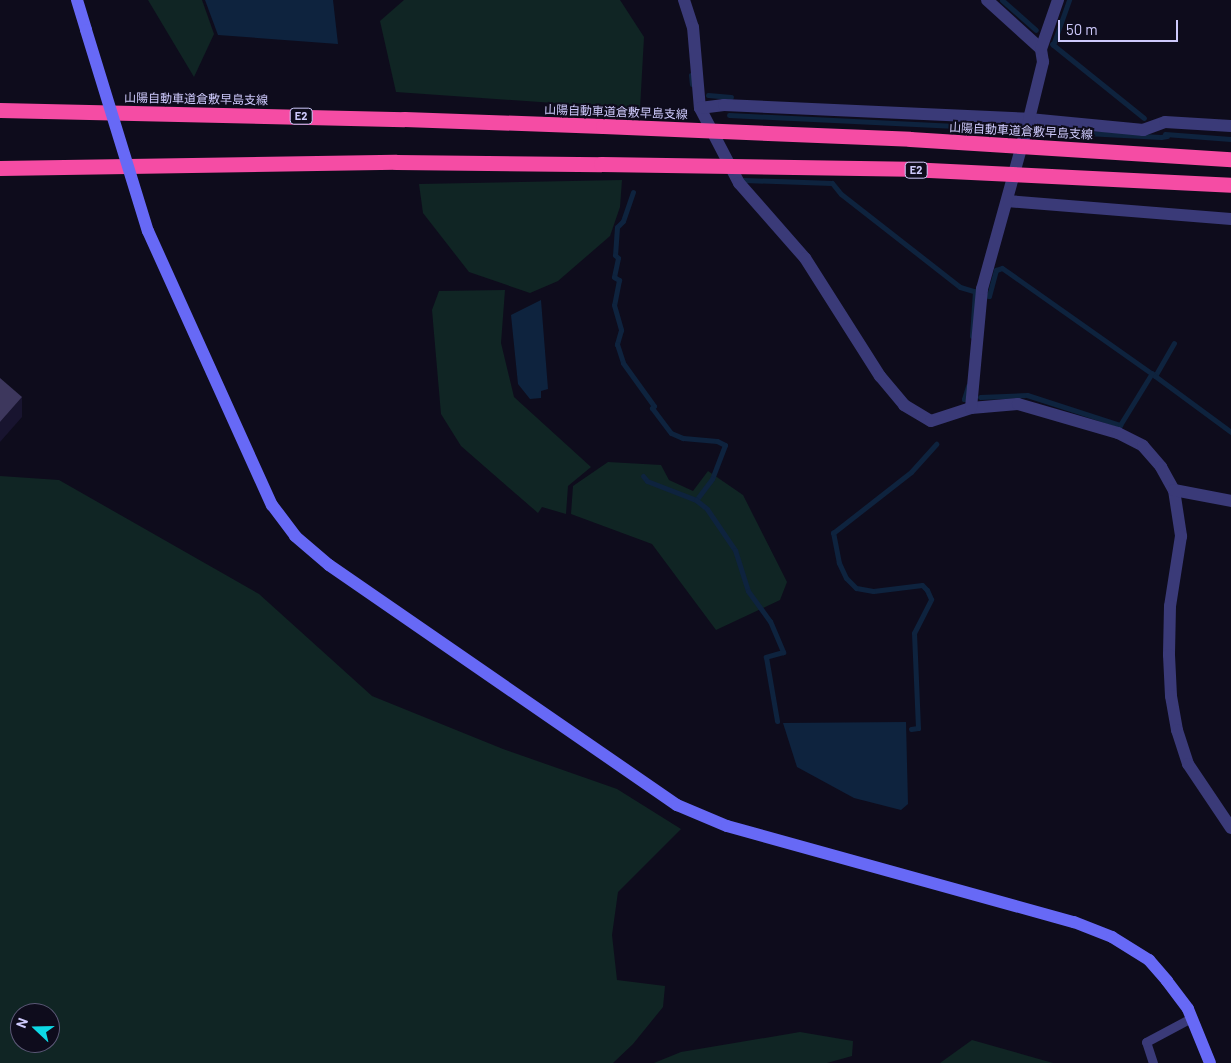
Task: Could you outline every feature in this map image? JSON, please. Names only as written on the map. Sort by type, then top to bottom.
[{"type":"highway","name":"山陽自動車道倉敷早島支線","points":[[0,110],[404,119],[603,126],[901,139],[1231,159]]},
{"type":"highway","name":"E2","points":[[0,168],[396,162],[600,164],[908,169],[1231,185]]},
{"type":"street","points":[[78,0],[148,230],[272,505],[295,536],[329,565],[677,805],[727,826],[1074,922],[1112,937],[1149,960],[1167,981],[1188,1008],[1210,1063]]},
{"type":"street","points":[[684,0],[693,27],[700,108],[739,183],[805,258],[880,376],[904,405],[931,421],[971,408],[1018,404],[1118,433],[1143,446],[1161,467],[1174,490],[1181,536],[1170,606],[1168,655],[1171,696],[1177,730],[1188,764],[1231,828]]},
{"type":"street","points":[[987,0],[1041,49]]},
{"type":"street","points":[[971,408],[982,289],[1029,119],[1042,62],[1041,49],[1058,0]]},
{"type":"street","points":[[700,108],[724,105],[1029,119],[1143,130],[1165,122],[1231,126]]},
{"type":"street","points":[[1007,201],[1231,219]]},
{"type":"street","points":[[1174,490],[1231,501]]},
{"type":"lane","points":[[1153,1063],[1146,1042],[1191,1018]]},
{"type":"green space","points":[[148,0],[202,0],[214,34],[194,77]]},
{"type":"green space","points":[[404,0],[620,0],[644,37],[640,109],[396,92],[380,21]]},
{"type":"green space","points":[[622,180],[620,207],[610,236],[558,281],[530,293],[469,272],[423,213],[419,184]]},
{"type":"green space","points":[[505,290],[501,343],[514,397],[591,467],[568,486],[566,514],[542,507],[538,513],[461,446],[441,414],[432,310],[439,291]]},
{"type":"green space","points":[[608,462],[661,465],[669,480],[693,491],[708,471],[743,495],[787,582],[780,600],[716,630],[652,544],[571,514],[573,486]]},
{"type":"green space","points":[[0,476],[59,480],[259,594],[372,696],[503,749],[617,789],[681,829],[618,892],[612,935],[617,980],[665,986],[663,1007],[633,1044],[613,1063],[0,1063]]},
{"type":"green space","points":[[800,1032],[853,1041],[852,1056],[827,1063],[654,1063],[681,1052]]},
{"type":"green space","points":[[972,1040],[1053,1063],[940,1063]]},
{"type":"water","points":[[205,0],[333,0],[338,44],[218,35]]},
{"type":"water","points":[[541,300],[548,389],[541,391],[541,398],[530,399],[518,384],[511,315]]},
{"type":"water","points":[[906,722],[908,804],[901,810],[854,798],[797,767],[783,723]]},
{"type":"building","points":[[0,378],[22,397],[0,422]]},
{"type":"waterway","points":[[1002,0],[1036,30]]},
{"type":"waterway","points":[[1053,45],[1069,0]]},
{"type":"waterway","points":[[1052,44],[1144,118]]},
{"type":"waterway","points":[[691,75],[692,84]]},
{"type":"waterway","points":[[708,95],[731,97]]},
{"type":"waterway","points":[[729,115],[1018,129]]},
{"type":"waterway","points":[[1030,130],[1167,136]]},
{"type":"waterway","points":[[1165,134],[1231,139]]},
{"type":"waterway","points":[[744,180],[832,183],[841,194],[960,287],[976,292]]},
{"type":"waterway","points":[[633,192],[623,221],[617,227],[615,255],[618,258],[614,277],[619,280],[614,305],[621,330],[617,344],[623,363],[654,406],[652,408],[671,433],[683,438],[717,441],[725,445],[712,479],[696,500]]},
{"type":"waterway","points":[[985,295],[989,296],[996,270],[1002,268],[1155,376],[1174,343]]},
{"type":"waterway","points":[[972,336],[975,291]]},
{"type":"waterway","points":[[980,397],[1027,395],[1120,425],[1152,373]]},
{"type":"waterway","points":[[1155,376],[1231,432]]},
{"type":"waterway","points":[[966,399],[964,399],[968,386]]},
{"type":"waterway","points":[[911,729],[918,728],[914,633],[931,599],[927,590],[922,585],[873,591],[856,588],[846,578],[839,563],[833,533],[911,472],[936,444]]},
{"type":"waterway","points":[[643,476],[647,481],[696,500],[707,509],[735,550],[748,591],[770,621],[783,652],[766,657],[777,721]]}]
